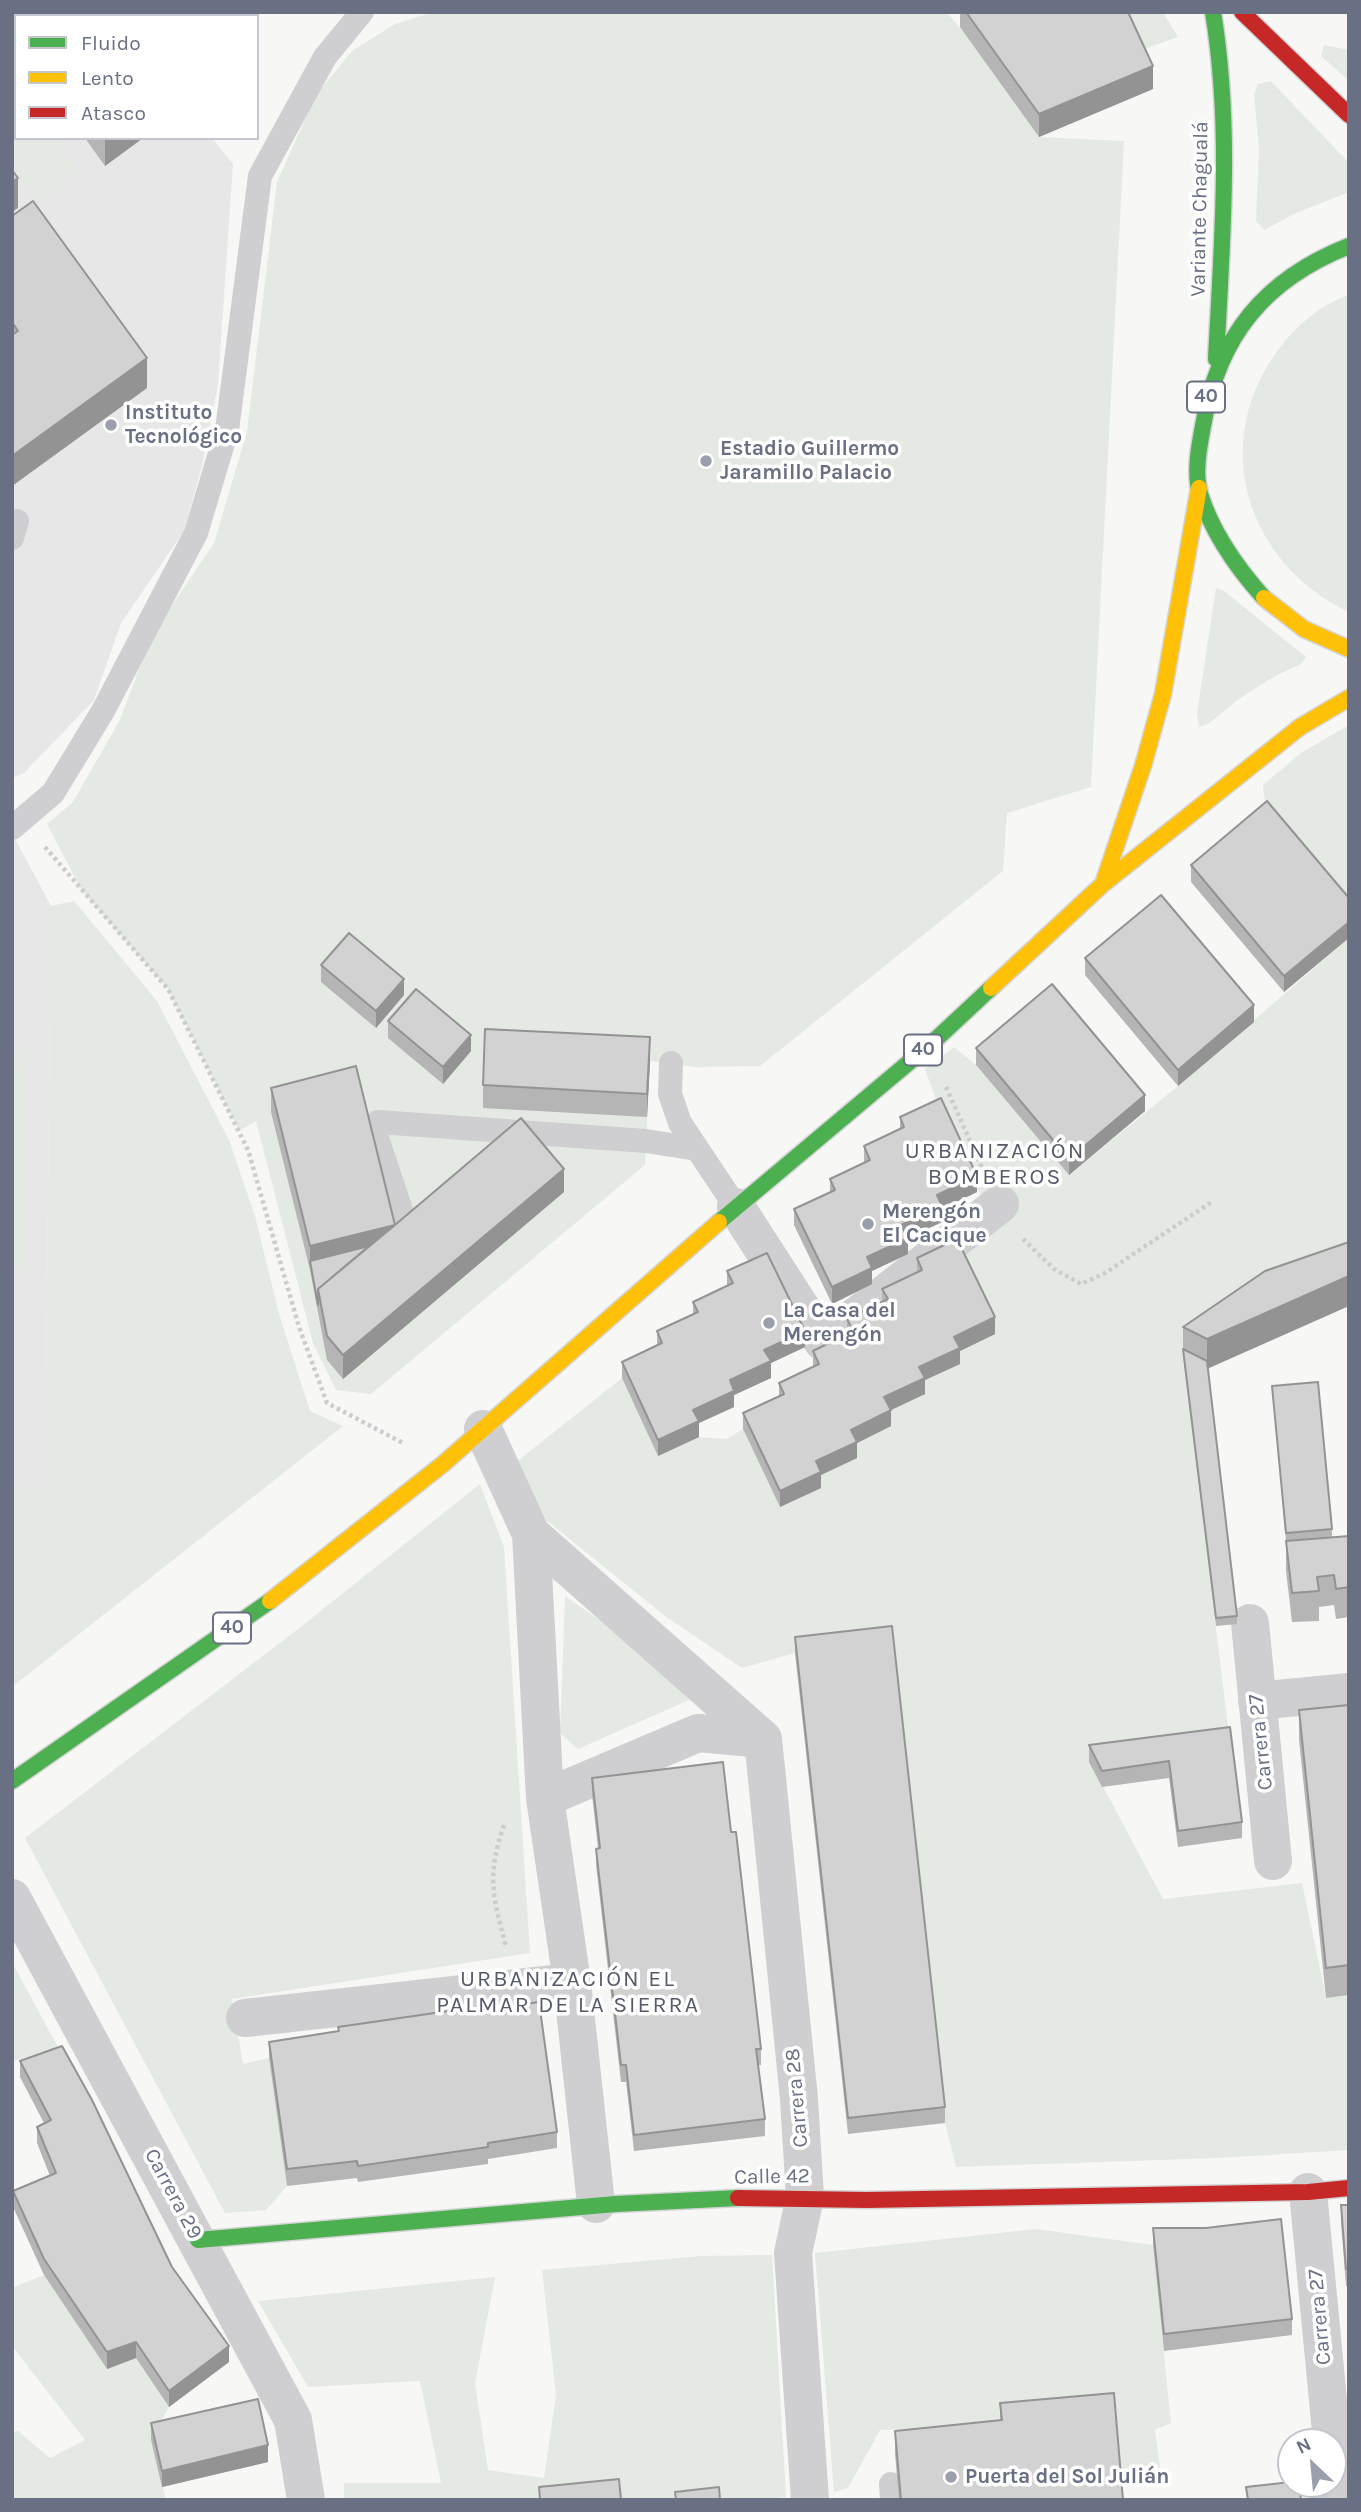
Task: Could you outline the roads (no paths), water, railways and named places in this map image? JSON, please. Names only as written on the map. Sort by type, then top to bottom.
[{"type":"main road","name":"Variante Chagualá","points":[[1213,12],[1220,45],[1226,161],[1216,365]]},
{"type":"main road","points":[[1242,12],[1349,116]]},
{"type":"main road","name":"40","points":[[1103,884],[1134,797],[1163,696],[1184,592],[1199,488],[1204,405],[1216,365],[1236,329],[1263,297],[1295,271],[1349,246]]},
{"type":"main road","name":"40","points":[[1199,488],[1235,565],[1262,597],[1294,623],[1331,643],[1349,649]]},
{"type":"main road","name":"40","points":[[12,1781],[260,1609],[443,1464],[736,1207],[932,1042],[1103,884],[1300,727],[1349,698]]},
{"type":"main road","name":"Calle 42","points":[[198,2241],[297,2234],[596,2204],[805,2197],[867,2200],[1308,2192],[1349,2188]]},
{"type":"street","points":[[736,1207],[823,1342],[1000,1204]]},
{"type":"street","points":[[483,1429],[531,1534],[545,1798],[572,1982],[596,2204]]},
{"type":"street","points":[[531,1534],[763,1739]]},
{"type":"street","name":"Carrera 27","points":[[1250,1623],[1273,1861]]},
{"type":"street","points":[[1257,1701],[1349,1692]]},
{"type":"street","points":[[545,1798],[698,1733],[763,1739]]},
{"type":"street","name":"Carrera 28","points":[[763,1739],[799,2098],[805,2197],[793,2253],[810,2500]]},
{"type":"street","name":"Carrera 29","points":[[12,1898],[293,2420],[306,2500]]},
{"type":"street","points":[[245,2018],[572,1982]]},
{"type":"street","name":"Carrera 27","points":[[1308,2192],[1331,2428]]},
{"type":"lane","points":[[17,823],[53,793],[96,723],[196,533],[227,430],[260,176],[325,57],[362,12]]},
{"type":"lane","points":[[670,1063],[670,1094],[680,1124],[736,1207]]},
{"type":"lane","points":[[444,1199],[414,1224],[405,1223],[375,1125],[523,1132],[697,1149]]},
{"type":"lane","points":[[494,1157],[523,1132]]},
{"type":"place","name":"Instituto Tecnológico","points":[[111,425]]},
{"type":"place","name":"Estadio Guillermo Jaramillo Palacio","points":[[706,461]]},
{"type":"place","name":"Merengón El Cacique","points":[[868,1224]]},
{"type":"place","name":"La Casa del Merengón","points":[[769,1323]]},
{"type":"place","name":"Puerta del Sol Julián","points":[[951,2477]]},
{"type":"district","name":"URBANIZACIÓN BOMBEROS","points":[[995,1164]]},
{"type":"district","name":"URBANIZACIÓN EL PALMAR DE LA SIERRA","points":[[568,1992]]}]
